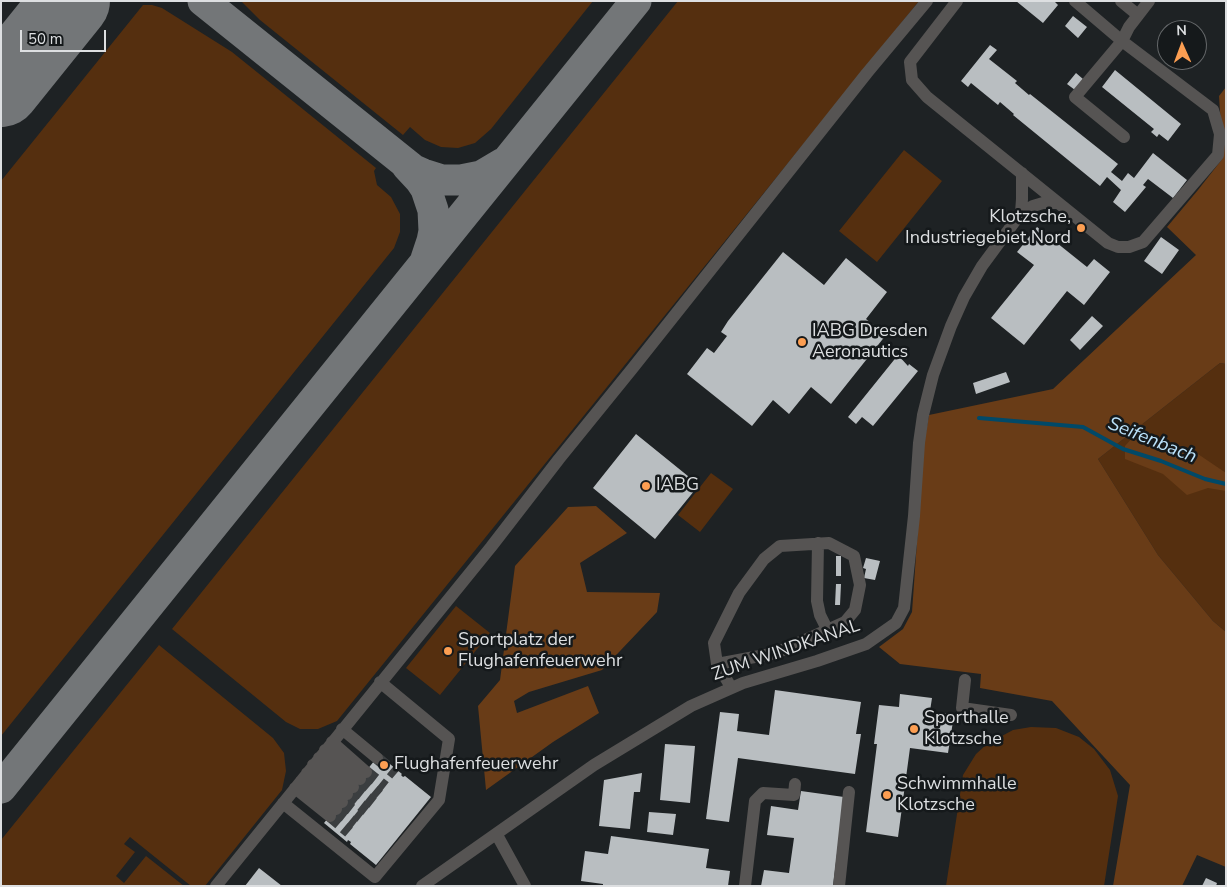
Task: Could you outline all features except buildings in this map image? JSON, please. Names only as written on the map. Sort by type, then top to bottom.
[{"type":"street","points":[[216,886],[491,547],[559,459],[927,1]]},
{"type":"street","points":[[957,1],[910,62],[912,80],[927,97],[1108,243],[1118,247],[1129,247],[1143,242],[1218,155],[1220,134],[1213,110],[1075,1]]},
{"type":"street","points":[[1121,1],[1138,15]]},
{"type":"street","points":[[1124,137],[1075,97],[1122,40],[1128,27],[1149,1]]},
{"type":"street","points":[[1021,212],[1022,173]]},
{"type":"street","points":[[1021,212],[1044,203],[1058,203]]},
{"type":"street","name":"ZUM WINDKANAL","points":[[422,886],[602,760],[691,706],[730,687],[866,644],[896,623],[904,608],[914,516],[919,443],[932,375],[964,297],[986,260],[1021,212]]},
{"type":"street","points":[[717,664],[776,653],[845,622],[855,610],[860,585],[854,556],[829,543],[818,543],[780,546],[764,559],[740,593],[714,644],[717,664],[730,687]]},
{"type":"street","points":[[818,543],[818,601],[820,615],[827,630]]},
{"type":"street","points":[[966,680],[962,708],[1011,715]]},
{"type":"street","points":[[283,803],[379,882],[439,800],[449,739],[380,682]]},
{"type":"street","points":[[319,758],[353,787]]},
{"type":"street","points":[[319,758],[353,787]]},
{"type":"street","points":[[319,758],[353,787]]},
{"type":"street","points":[[319,758],[353,787]]},
{"type":"street","points":[[745,886],[755,801],[763,793],[794,795],[795,784]]},
{"type":"street","points":[[839,886],[849,792]]},
{"type":"street","points":[[497,835],[521,884]]},
{"type":"shaded area","points":[[241,1],[593,1],[491,129],[475,143],[458,148],[441,147],[425,140],[410,127],[403,135],[260,20]]},
{"type":"shaded area","points":[[678,1],[919,1],[337,721],[318,729],[300,729],[286,722],[172,629]]},
{"type":"shaded area","points":[[143,5],[162,8],[232,52],[376,168],[374,171],[377,185],[391,197],[400,214],[400,232],[394,248],[1,736],[1,181]]},
{"type":"shaded area","points":[[1226,87],[1226,364],[1220,363],[1098,459],[1158,555],[1213,621],[1226,632],[1226,867],[1197,855],[1182,886],[1113,886],[1130,785],[1052,701],[980,688],[981,674],[900,664],[879,647],[903,629],[912,612],[924,443],[929,415],[1053,389],[1196,255],[1167,227],[1223,158],[1219,96]]},
{"type":"shaded area","points":[[904,150],[942,181],[877,262],[839,231]]},
{"type":"shaded area","points":[[1220,363],[1226,364],[1226,632],[1213,621],[1158,555],[1098,459]]},
{"type":"shaded area","points":[[1134,436],[1160,447],[1192,450],[1226,473],[1226,491],[1208,488],[1187,495],[1163,474],[1125,459],[1125,446]]},
{"type":"shaded area","points":[[711,473],[733,489],[700,532],[678,515]]},
{"type":"shaded area","points":[[596,506],[627,533],[580,563],[587,592],[660,593],[657,612],[602,670],[529,692],[514,701],[517,713],[588,686],[599,713],[553,742],[486,790],[478,706],[500,680],[515,566],[568,507]]},
{"type":"shaded area","name":"Sportplatz der Flughafenfeuerwehr","points":[[456,606],[490,633],[440,695],[406,668]]},
{"type":"shaded area","points":[[159,645],[273,738],[284,753],[286,771],[282,790],[205,886],[191,886],[130,837],[124,844],[135,852],[116,876],[124,883],[146,856],[184,886],[1,886],[1,840]]},
{"type":"shaded area","points":[[1031,727],[1056,728],[1079,737],[1094,749],[1110,770],[1118,796],[1104,886],[946,886],[963,775],[976,754],[987,744],[1013,730]]},
{"type":"waterway","name":"Seifenbach","points":[[979,418],[1083,427],[1123,449],[1161,461],[1205,479],[1226,484]]},
{"type":"taxiway","points":[[203,1],[414,170],[442,180],[461,180],[481,176],[503,163]]},
{"type":"taxiway","points":[[1,788],[636,1]]},
{"type":"taxiway","points":[[407,166],[426,189],[433,210],[434,231],[426,259]]},
{"type":"runway","points":[[1,88],[71,1]]},
{"type":"tunnel","points":[[377,758],[396,774]]},
{"type":"tunnel","points":[[366,772],[385,787]]},
{"type":"tunnel","points":[[360,779],[379,795]]},
{"type":"tunnel","points":[[353,787],[373,803]]},
{"type":"tunnel","points":[[347,794],[367,810]]},
{"type":"tunnel","points":[[342,802],[361,817]]},
{"type":"tunnel","points":[[336,809],[355,824]]},
{"type":"tunnel","points":[[330,816],[349,832]]},
{"type":"place","name":"Klotzsche, Industriegebiet Nord","points":[[1081,228]]},
{"type":"place","name":"IABG Dresden Aeronautics","points":[[802,342]]},
{"type":"place","name":"IABG","points":[[646,486]]},
{"type":"place","name":"Sportplatz der Flughafenfeuerwehr","points":[[448,651]]},
{"type":"place","name":"Sporthalle Klotzsche","points":[[914,729]]},
{"type":"place","name":"Flughafenfeuerwehr","points":[[384,765]]},
{"type":"place","name":"Schwimmhalle Klotzsche","points":[[887,795]]}]
